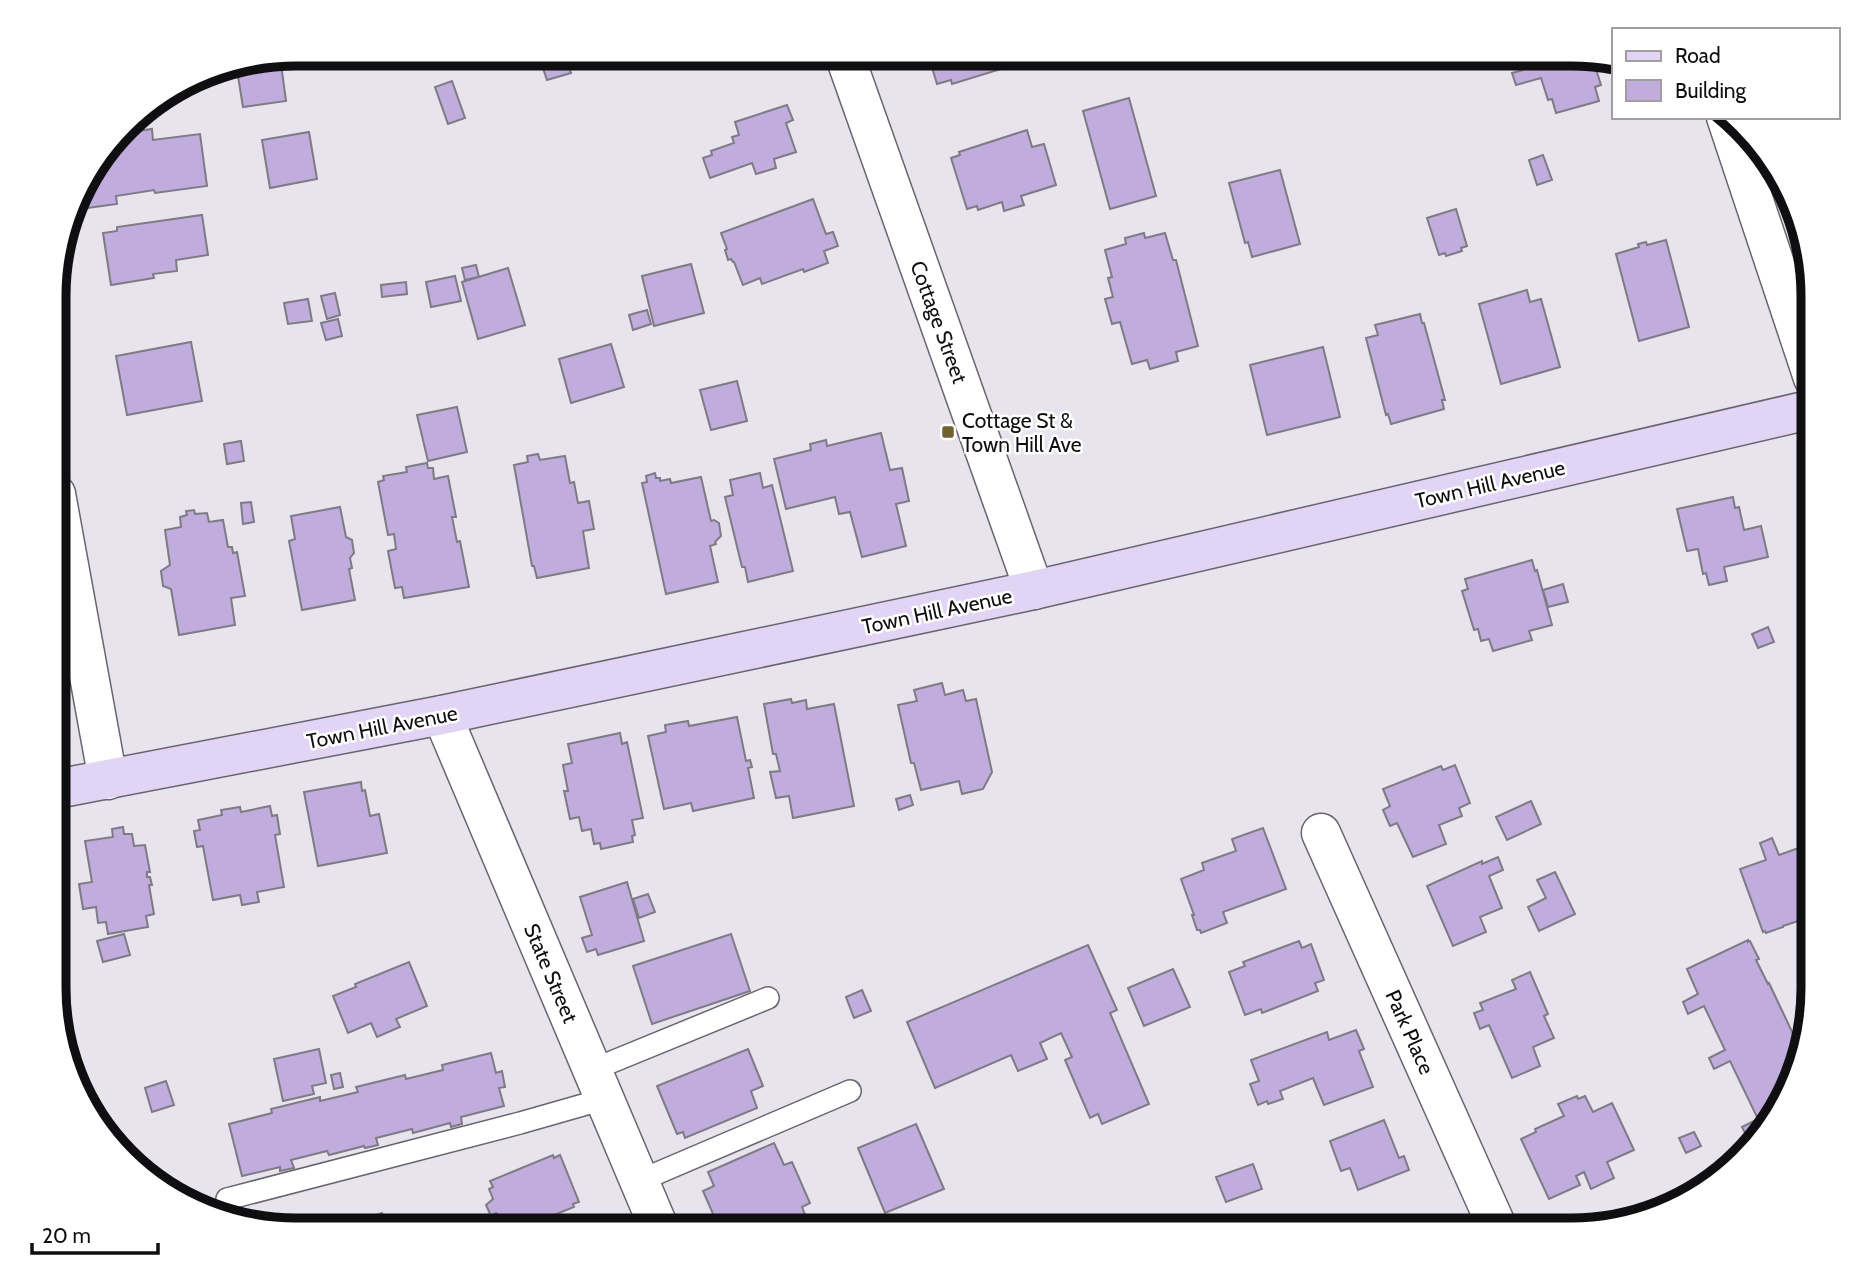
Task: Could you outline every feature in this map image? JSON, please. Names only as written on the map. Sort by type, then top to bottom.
[{"type":"street","name":"Cottage Street","points":[[848,66],[1034,590]]},
{"type":"street","points":[[1731,132],[1801,341]]},
{"type":"street","name":"Town Hill Avenue","points":[[67,787],[442,715],[1034,590],[1801,412]]},
{"type":"street","points":[[66,551],[108,780]]},
{"type":"street","name":"State Street","points":[[442,715],[655,1218]]},
{"type":"street","name":"Park Place","points":[[1321,834],[1493,1218]]},
{"type":"lane","points":[[227,1199],[520,1123],[768,998]]},
{"type":"lane","points":[[639,1181],[850,1091]]},
{"type":"building","points":[[542,66],[569,66],[571,73],[547,80]]},
{"type":"building","points":[[932,66],[1009,67],[952,84],[951,80],[937,84]]},
{"type":"building","points":[[281,67],[286,101],[243,107],[238,74]]},
{"type":"building","points":[[1522,67],[1596,68],[1601,85],[1595,87],[1599,101],[1556,113],[1552,99],[1548,100],[1541,78],[1516,85],[1512,73],[1523,70]]},
{"type":"building","points":[[452,81],[465,118],[448,124],[435,87]]},
{"type":"building","points":[[1129,98],[1156,196],[1110,209],[1083,111]]},
{"type":"building","points":[[787,105],[793,120],[786,123],[796,152],[774,159],[776,168],[756,174],[752,163],[710,178],[703,158],[712,155],[711,151],[734,143],[732,137],[739,135],[735,122]]},
{"type":"building","points":[[152,129],[153,140],[200,134],[207,186],[116,196],[117,204],[84,208],[97,182],[114,157],[138,131]]},
{"type":"building","points":[[1027,130],[1032,147],[1044,144],[1056,185],[1021,196],[1024,205],[1004,211],[1002,202],[978,210],[977,206],[967,209],[951,158],[960,155],[959,152]]},
{"type":"building","points":[[309,132],[317,179],[270,188],[262,140]]},
{"type":"building","points":[[1543,155],[1552,180],[1537,185],[1529,160]]},
{"type":"building","points":[[1280,170],[1300,244],[1252,257],[1248,242],[1245,243],[1229,183]]},
{"type":"building","points":[[813,199],[826,234],[833,232],[838,246],[824,251],[828,263],[762,284],[760,278],[743,285],[734,262],[728,260],[721,233]]},
{"type":"building","points":[[1456,209],[1467,246],[1461,248],[1462,251],[1446,256],[1445,253],[1439,255],[1427,218]]},
{"type":"building","points":[[202,215],[208,255],[176,260],[177,271],[111,285],[103,233],[117,231],[117,227]]},
{"type":"building","points":[[1144,233],[1145,238],[1165,233],[1173,260],[1176,260],[1198,346],[1176,352],[1178,361],[1150,369],[1147,360],[1132,364],[1120,322],[1112,324],[1105,299],[1113,297],[1108,278],[1112,277],[1105,250],[1126,244],[1125,238]]},
{"type":"building","points":[[1666,240],[1689,327],[1639,341],[1616,254],[1639,247],[1638,244],[1646,242],[1647,245]]},
{"type":"building","points":[[691,264],[704,313],[654,326],[642,276]]},
{"type":"building","points":[[476,265],[479,277],[465,280],[462,268]]},
{"type":"building","points":[[508,268],[525,325],[478,339],[462,282]]},
{"type":"building","points":[[455,276],[461,301],[431,307],[426,282]]},
{"type":"building","points":[[406,282],[407,294],[382,297],[381,285]]},
{"type":"building","points":[[1527,290],[1530,302],[1541,299],[1560,367],[1501,384],[1479,304]]},
{"type":"building","points":[[335,293],[340,315],[327,319],[321,296]]},
{"type":"building","points":[[308,299],[312,321],[288,324],[284,303]]},
{"type":"building","points":[[647,310],[651,324],[633,330],[629,315]]},
{"type":"building","points":[[1420,314],[1445,400],[1442,400],[1444,409],[1391,424],[1388,414],[1386,415],[1366,338],[1378,335],[1375,325]]},
{"type":"building","points":[[338,319],[342,336],[326,340],[321,323]]},
{"type":"building","points":[[191,342],[202,401],[127,415],[116,356]]},
{"type":"building","points":[[611,344],[624,387],[571,403],[559,359]]},
{"type":"building","points":[[1323,347],[1340,417],[1267,435],[1250,365]]},
{"type":"building","points":[[737,381],[747,421],[711,430],[700,390]]},
{"type":"building","points":[[457,407],[467,452],[428,461],[417,415]]},
{"type":"building","points":[[881,433],[890,470],[902,468],[909,501],[896,504],[906,546],[862,557],[850,512],[839,514],[835,497],[786,509],[774,459],[811,450],[810,444],[826,440],[827,446]]},
{"type":"building","points":[[241,441],[244,461],[227,464],[224,444]]},
{"type":"building","points":[[538,454],[540,460],[565,456],[570,483],[574,482],[578,503],[589,501],[594,529],[583,531],[589,568],[537,578],[532,566],[514,465],[528,462],[527,456]]},
{"type":"building","points":[[427,463],[428,468],[433,468],[434,479],[448,476],[456,517],[452,517],[457,542],[460,541],[469,587],[404,598],[402,587],[395,588],[388,551],[396,549],[394,534],[388,535],[378,482],[384,480],[383,476],[407,472],[406,467]]},
{"type":"building","points":[[655,473],[660,481],[670,479],[671,483],[701,477],[711,521],[719,523],[721,536],[716,544],[710,546],[718,582],[666,594],[642,483],[647,482],[646,476]]},
{"type":"building","points":[[760,473],[763,488],[772,485],[793,571],[748,582],[725,497],[733,495],[730,480]]},
{"type":"building","points":[[1733,497],[1735,508],[1739,507],[1744,530],[1761,526],[1768,557],[1724,567],[1727,581],[1709,585],[1706,573],[1703,574],[1698,549],[1687,551],[1677,509]]},
{"type":"building","points":[[251,502],[254,522],[243,524],[241,503]]},
{"type":"building","points":[[340,507],[346,537],[352,540],[354,553],[350,558],[352,568],[349,569],[355,600],[302,610],[289,541],[295,539],[291,516]]},
{"type":"building","points":[[194,510],[195,514],[207,513],[209,522],[223,520],[228,547],[232,547],[233,553],[237,552],[245,596],[231,598],[235,625],[179,635],[171,589],[163,586],[161,571],[170,565],[165,530],[181,527],[180,517],[187,515],[186,511]]},
{"type":"building","points":[[1532,560],[1552,625],[1529,631],[1532,640],[1493,651],[1489,639],[1481,641],[1478,629],[1474,630],[1462,591],[1468,589],[1465,579]]},
{"type":"building","points":[[1563,584],[1568,602],[1548,607],[1543,590]]},
{"type":"building","points":[[1801,598],[1799,626],[1798,599]]},
{"type":"building","points":[[1768,627],[1774,642],[1758,648],[1752,634]]},
{"type":"building","points":[[942,683],[945,695],[963,690],[966,701],[976,699],[992,772],[983,789],[962,794],[959,781],[921,790],[914,763],[911,763],[898,705],[917,701],[914,690]]},
{"type":"building","points":[[791,699],[792,703],[806,700],[807,709],[834,704],[854,806],[793,818],[789,796],[776,798],[770,772],[780,771],[776,754],[773,754],[764,704]]},
{"type":"building","points":[[737,717],[746,761],[750,760],[752,767],[748,768],[754,798],[693,811],[691,803],[664,809],[648,736],[666,732],[665,725],[688,721],[689,726]]},
{"type":"building","points":[[620,733],[622,744],[627,742],[643,818],[632,820],[635,835],[632,836],[633,842],[601,849],[600,843],[594,844],[591,829],[582,831],[579,817],[570,819],[564,791],[568,791],[563,765],[572,763],[568,744]]},
{"type":"building","points":[[1455,765],[1470,803],[1459,808],[1462,816],[1439,825],[1446,844],[1413,857],[1397,823],[1390,826],[1383,810],[1390,806],[1383,789],[1441,766],[1443,770]]},
{"type":"building","points":[[361,782],[370,816],[379,814],[387,853],[318,866],[304,792]]},
{"type":"building","points":[[910,795],[913,805],[899,810],[896,799]]},
{"type":"building","points":[[1531,801],[1541,824],[1507,840],[1496,817]]},
{"type":"building","points":[[270,806],[272,816],[277,815],[280,834],[275,835],[284,887],[257,892],[259,902],[242,905],[240,895],[213,900],[203,846],[197,847],[194,831],[200,830],[198,820],[222,815],[221,810],[240,807],[241,812]]},
{"type":"building","points":[[123,827],[124,834],[132,834],[134,846],[145,845],[150,872],[147,872],[147,877],[150,877],[152,885],[149,885],[154,914],[146,916],[148,927],[108,934],[106,922],[98,923],[96,907],[83,909],[79,884],[92,882],[85,841],[113,837],[112,829]]},
{"type":"building","points":[[1263,828],[1286,889],[1223,912],[1227,923],[1201,933],[1197,930],[1181,879],[1204,870],[1202,863],[1236,851],[1232,839]]},
{"type":"building","points":[[1772,838],[1779,855],[1801,847],[1801,920],[1766,933],[1763,932],[1740,869],[1766,860],[1760,843]]},
{"type":"building","points":[[1498,857],[1503,870],[1489,876],[1502,908],[1480,917],[1486,932],[1453,946],[1427,886],[1482,861],[1482,864]]},
{"type":"building","points":[[1555,872],[1575,914],[1539,931],[1528,907],[1546,898],[1537,880]]},
{"type":"building","points":[[627,882],[644,941],[598,955],[596,949],[587,952],[582,938],[592,935],[580,897]]},
{"type":"building","points":[[648,894],[655,912],[639,918],[633,899]]},
{"type":"building","points":[[124,934],[130,955],[103,962],[97,941]]},
{"type":"building","points":[[731,934],[750,991],[652,1024],[633,966]]},
{"type":"building","points":[[1299,941],[1302,948],[1311,944],[1324,980],[1315,983],[1318,991],[1262,1013],[1261,1009],[1245,1015],[1229,972],[1245,966],[1243,962]]},
{"type":"building","points":[[1750,941],[1759,959],[1756,960],[1795,1039],[1778,1090],[1747,1137],[1742,1127],[1758,1119],[1730,1061],[1714,1069],[1709,1058],[1725,1050],[1704,1006],[1688,1014],[1683,1002],[1698,994],[1687,969]]},
{"type":"building","points":[[1088,945],[1117,1010],[1110,1013],[1149,1104],[1102,1124],[1098,1114],[1090,1118],[1065,1060],[1072,1057],[1061,1033],[1040,1043],[1047,1059],[1018,1071],[1011,1055],[935,1088],[907,1022]]},
{"type":"building","points":[[409,962],[427,1006],[396,1019],[400,1027],[377,1037],[371,1023],[348,1033],[333,996]]},
{"type":"building","points":[[1173,969],[1190,1007],[1144,1026],[1128,988]]},
{"type":"building","points":[[1530,972],[1548,1014],[1544,1016],[1554,1038],[1533,1047],[1540,1066],[1512,1078],[1489,1025],[1480,1029],[1474,1013],[1483,1010],[1480,1003],[1516,989],[1512,980]]},
{"type":"building","points":[[862,990],[871,1011],[854,1018],[846,997]]},
{"type":"building","points":[[1356,1030],[1364,1049],[1359,1051],[1373,1087],[1324,1105],[1313,1078],[1280,1091],[1283,1099],[1258,1105],[1250,1084],[1259,1081],[1251,1060],[1327,1032],[1329,1040]]},
{"type":"building","points":[[319,1049],[326,1083],[312,1086],[314,1094],[283,1101],[274,1059]]},
{"type":"building","points":[[748,1049],[763,1086],[751,1091],[757,1108],[685,1138],[683,1132],[677,1134],[657,1086]]},
{"type":"building","points":[[491,1053],[496,1073],[502,1071],[505,1087],[499,1088],[504,1106],[461,1117],[462,1124],[451,1127],[450,1123],[413,1133],[412,1129],[376,1138],[378,1145],[329,1155],[327,1151],[291,1160],[294,1168],[280,1171],[280,1167],[242,1176],[229,1124],[272,1113],[271,1109],[320,1097],[320,1101],[358,1092],[356,1087],[405,1075],[406,1079],[443,1070],[442,1065]]},
{"type":"building","points":[[340,1073],[343,1087],[334,1089],[331,1075]]},
{"type":"building","points":[[166,1081],[174,1105],[152,1112],[145,1088]]},
{"type":"building","points":[[1577,1096],[1578,1099],[1585,1096],[1593,1112],[1612,1103],[1634,1150],[1607,1162],[1614,1178],[1591,1189],[1584,1172],[1576,1176],[1580,1185],[1549,1199],[1521,1139],[1536,1132],[1535,1129],[1564,1116],[1558,1104]]},
{"type":"building","points":[[1384,1120],[1399,1158],[1404,1156],[1409,1170],[1358,1190],[1350,1168],[1341,1171],[1330,1141]]},
{"type":"building","points":[[916,1124],[944,1189],[885,1213],[858,1148]]},
{"type":"building","points":[[1694,1132],[1701,1146],[1686,1153],[1679,1138]]},
{"type":"building","points":[[774,1143],[784,1165],[792,1162],[810,1203],[802,1207],[806,1218],[715,1218],[703,1191],[714,1186],[708,1172]]},
{"type":"building","points":[[553,1155],[554,1158],[560,1155],[579,1202],[573,1204],[574,1207],[547,1218],[502,1218],[496,1213],[491,1216],[486,1205],[493,1199],[489,1189],[493,1187],[490,1181]]},
{"type":"building","points":[[1253,1164],[1262,1189],[1226,1202],[1216,1177]]},
{"type":"building","points":[[382,1213],[384,1218],[367,1218]]},
{"type":"place","name":"Cottage St & Town Hill Ave","points":[[948,432]]}]
